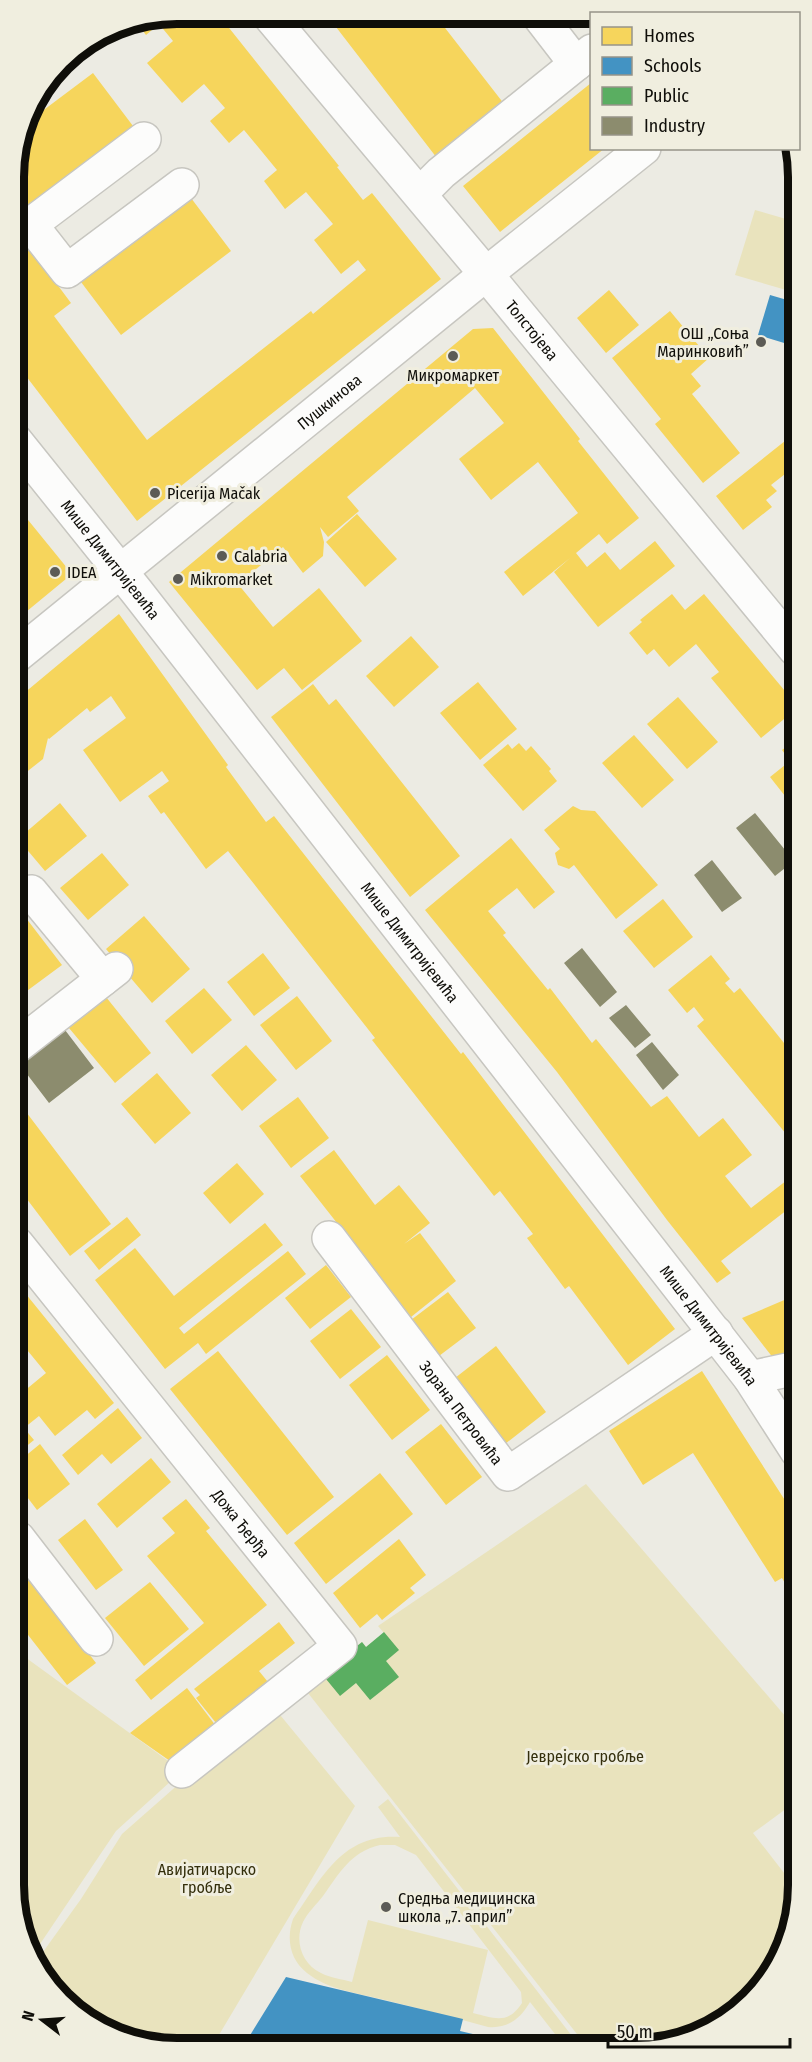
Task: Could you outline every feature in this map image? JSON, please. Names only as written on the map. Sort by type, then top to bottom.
[{"type":"street","name":"Толстојева","points":[[276,24],[420,194],[788,641]]},
{"type":"street","points":[[420,194],[441,173],[584,57],[548,24]]},
{"type":"street","points":[[24,230],[144,139]]},
{"type":"street","name":"Пушкинова","points":[[24,650],[641,150]]},
{"type":"street","points":[[24,232],[67,271],[182,184]]},
{"type":"street","name":"Мише Димитријевића","points":[[24,451],[716,1334],[750,1378],[788,1437]]},
{"type":"street","points":[[24,1041],[109,974],[31,892]]},
{"type":"street","name":"Зорана Петровића","points":[[329,1238],[508,1474],[716,1334]]},
{"type":"street","name":"Дожа Ђерђа","points":[[24,1253],[340,1646],[182,1771]]},
{"type":"street","points":[[750,1378],[788,1370]]},
{"type":"street","points":[[24,1546],[96,1639]]},
{"type":"green space","points":[[755,210],[788,220],[788,291],[735,275]]},
{"type":"green space","name":"Јеврејско гробље","points":[[586,1484],[788,1719],[788,1807],[753,1833],[788,1878],[788,1895],[783,1925],[776,1944],[768,1962],[750,1986],[712,2018],[675,2033],[655,2037],[580,2038],[308,1693],[344,1665],[341,1660],[362,1642],[366,1647],[384,1633],[378,1626]]},
{"type":"green space","points":[[24,1656],[182,1771],[116,1831],[38,1948],[29,1925],[24,1885]]},
{"type":"green space","name":"Авијатичарско гробље","points":[[276,1710],[355,1806],[217,2038],[167,2038],[128,2030],[109,2022],[72,1996],[72,1990],[66,1990],[44,1962],[41,1955],[81,1899],[122,1834],[189,1775]]},
{"type":"green space","points":[[388,1799],[572,2036],[558,2038],[530,2002],[522,2013],[508,2024],[488,2027],[342,1990],[323,1983],[301,1968],[291,1949],[291,1927],[293,1919],[324,1874],[348,1850],[363,1842],[400,1837],[378,1807]],"holes":[[[380,1845],[395,1845],[416,1855],[521,1992],[522,2003],[511,2015],[500,2018],[473,2013],[488,1950],[368,1920],[352,1982],[321,1973],[314,1969],[305,1958],[299,1937],[303,1922],[353,1858]]]},
{"type":"building: Homes","points":[[226,24],[339,166],[337,167],[363,200],[372,193],[441,279],[137,521],[24,373],[24,246],[27,244],[71,303],[54,316],[147,440],[311,311],[313,314],[366,270],[358,260],[341,274],[314,240],[333,224],[306,192],[285,209],[264,181],[277,170],[244,130],[229,143],[210,121],[225,108],[204,84],[182,103],[147,63],[173,41],[160,25]]},
{"type":"building: Homes","points":[[334,24],[442,24],[508,109],[440,162]]},
{"type":"building: Homes","points":[[157,25],[146,35],[141,29]]},
{"type":"building: Homes","points":[[93,73],[133,126],[27,206],[24,202],[25,157],[29,137],[38,115]]},
{"type":"building: Homes","points":[[590,84],[590,150],[602,150],[500,232],[463,186]]},
{"type":"building: Homes","points":[[191,198],[231,251],[121,335],[81,282]]},
{"type":"building: Homes","points":[[609,290],[639,325],[606,353],[577,318]]},
{"type":"building: Homes","points":[[670,311],[709,358],[691,374],[701,386],[692,394],[740,453],[703,483],[655,424],[661,419],[612,358]]},
{"type":"building: Homes","points":[[493,328],[639,518],[607,544],[599,534],[576,553],[587,567],[605,552],[620,570],[655,541],[675,566],[598,627],[554,572],[570,558],[523,596],[504,572],[578,513],[538,462],[491,500],[459,459],[504,423],[475,388],[347,497],[359,511],[328,537],[320,527],[324,542],[323,556],[303,573],[283,547],[238,584],[273,627],[319,588],[362,641],[302,690],[284,668],[257,690],[169,582],[473,329]]},
{"type":"building: Homes","points":[[788,439],[788,472],[771,485],[777,491],[766,500],[772,507],[743,530],[716,496]]},
{"type":"building: Homes","points":[[357,514],[397,559],[365,587],[326,542]]},
{"type":"building: Homes","points":[[24,515],[72,574],[24,614]]},
{"type":"building: Homes","points":[[672,594],[685,610],[704,594],[788,695],[788,716],[761,738],[711,678],[719,672],[696,644],[669,667],[654,649],[647,655],[629,633],[642,622],[640,620]]},
{"type":"building: Homes","points":[[119,614],[228,765],[226,767],[266,822],[274,816],[461,1054],[463,1052],[675,1329],[628,1365],[569,1286],[565,1289],[527,1238],[533,1234],[500,1191],[494,1196],[372,1040],[375,1038],[228,851],[206,869],[164,812],[161,814],[148,796],[169,781],[162,771],[120,802],[83,750],[126,718],[111,696],[90,712],[87,708],[48,738],[43,759],[24,774],[24,693]]},
{"type":"building: Homes","points":[[411,636],[439,667],[394,707],[366,676]]},
{"type":"building: Homes","points":[[478,682],[517,729],[480,760],[440,713]]},
{"type":"building: Homes","points":[[313,684],[329,705],[336,699],[460,856],[410,897],[271,717]]},
{"type":"building: Homes","points":[[678,697],[718,742],[687,769],[647,724]]},
{"type":"building: Homes","points":[[634,735],[674,780],[642,808],[602,763]]},
{"type":"building: Homes","points":[[519,743],[526,751],[531,746],[551,769],[549,771],[557,781],[523,811],[483,765],[508,744],[512,749]]},
{"type":"building: Homes","points":[[788,745],[788,758],[782,750]]},
{"type":"building: Homes","points":[[788,763],[788,794],[785,796],[770,777]]},
{"type":"building: Homes","points":[[60,803],[87,836],[45,871],[24,846],[24,834]]},
{"type":"building: Homes","points":[[573,806],[581,810],[595,811],[658,885],[616,919],[574,865],[569,869],[558,865],[555,853],[560,849],[544,830]]},
{"type":"building: Homes","points":[[511,838],[555,892],[534,909],[517,888],[488,911],[506,933],[503,935],[548,990],[550,988],[592,1043],[596,1039],[651,1107],[667,1096],[699,1137],[723,1118],[752,1155],[725,1176],[751,1208],[788,1179],[788,1209],[721,1261],[731,1273],[717,1283],[557,1072],[425,910]]},
{"type":"building: Homes","points":[[102,853],[129,885],[88,920],[60,888]]},
{"type":"building: Homes","points":[[663,899],[693,937],[654,968],[623,931]]},
{"type":"building: Homes","points":[[24,915],[62,965],[24,993]]},
{"type":"building: Homes","points":[[144,916],[190,969],[152,1003],[106,949]]},
{"type":"building: Homes","points":[[263,953],[290,988],[254,1016],[227,982]]},
{"type":"building: Homes","points":[[711,955],[730,979],[725,983],[734,993],[740,988],[788,1048],[788,1136],[697,1026],[704,1020],[694,1007],[687,1013],[668,990]]},
{"type":"building: Homes","points":[[204,988],[232,1020],[192,1054],[165,1021]]},
{"type":"building: Homes","points":[[297,996],[332,1041],[296,1070],[260,1025]]},
{"type":"building: Homes","points":[[106,997],[151,1053],[115,1083],[69,1028]]},
{"type":"building: Homes","points":[[246,1045],[277,1080],[242,1111],[211,1075]]},
{"type":"building: Homes","points":[[157,1073],[191,1113],[155,1144],[121,1104]]},
{"type":"building: Homes","points":[[298,1097],[329,1138],[291,1168],[259,1126]]},
{"type":"building: Homes","points":[[24,1109],[111,1224],[70,1256],[24,1195]]},
{"type":"building: Homes","points":[[334,1150],[375,1205],[399,1185],[430,1223],[404,1244],[420,1233],[456,1281],[411,1317],[300,1176]]},
{"type":"building: Homes","points":[[237,1163],[264,1194],[230,1224],[203,1193]]},
{"type":"building: Homes","points":[[127,1217],[141,1235],[99,1270],[84,1251]]},
{"type":"building: Homes","points":[[265,1223],[283,1245],[179,1328],[184,1334],[288,1251],[306,1274],[206,1354],[198,1343],[165,1369],[95,1280],[135,1248],[174,1296]]},
{"type":"building: Homes","points":[[326,1265],[351,1297],[310,1329],[285,1298]]},
{"type":"building: Homes","points":[[24,1292],[114,1403],[95,1419],[87,1410],[55,1436],[39,1416],[24,1428],[24,1391],[46,1373],[24,1346]]},
{"type":"building: Homes","points":[[448,1292],[476,1328],[439,1356],[411,1320]]},
{"type":"building: Homes","points":[[788,1298],[788,1357],[774,1359],[742,1318]]},
{"type":"building: Homes","points":[[351,1309],[381,1347],[340,1379],[310,1341]]},
{"type":"building: Homes","points":[[496,1346],[546,1412],[505,1444],[455,1378]]},
{"type":"building: Homes","points":[[218,1351],[334,1497],[287,1535],[170,1389]]},
{"type":"building: Homes","points":[[387,1355],[430,1410],[392,1440],[349,1385]]},
{"type":"building: Homes","points":[[702,1371],[788,1505],[788,1588],[782,1578],[775,1582],[693,1453],[643,1485],[609,1431]]},
{"type":"building: Homes","points":[[118,1408],[142,1438],[111,1464],[102,1454],[78,1475],[62,1455]]},
{"type":"building: Homes","points":[[441,1424],[482,1477],[446,1505],[405,1452]]},
{"type":"building: Homes","points":[[24,1428],[34,1440],[24,1448]]},
{"type":"building: Homes","points":[[40,1444],[70,1484],[37,1510],[24,1493],[24,1457]]},
{"type":"building: Homes","points":[[151,1458],[171,1482],[117,1528],[97,1504]]},
{"type":"building: Homes","points":[[380,1473],[413,1514],[326,1584],[294,1543]]},
{"type":"building: Homes","points":[[186,1499],[210,1528],[206,1531],[267,1605],[151,1700],[135,1680],[204,1623],[147,1556],[175,1533],[162,1518]]},
{"type":"building: Homes","points":[[85,1519],[123,1570],[96,1590],[58,1540]]},
{"type":"building: Homes","points":[[399,1539],[426,1575],[410,1588],[415,1593],[382,1620],[377,1614],[360,1628],[333,1593]]},
{"type":"building: Homes","points":[[24,1570],[96,1663],[67,1685],[24,1630]]},
{"type":"building: Homes","points":[[150,1582],[189,1629],[144,1666],[105,1618]]},
{"type":"building: Homes","points":[[279,1622],[295,1643],[259,1671],[272,1687],[220,1728],[196,1698],[200,1695],[194,1689]]},
{"type":"building: Homes","points":[[187,1688],[219,1730],[170,1761],[130,1733]]},
{"type":"building: Schools","name":"ОШ „Соња Маринковић”","points":[[770,295],[788,300],[788,344],[758,335]]},
{"type":"building: Schools","points":[[286,1977],[463,2019],[460,2031],[490,2038],[248,2038]]},
{"type":"building: Public","points":[[384,1632],[399,1650],[386,1661],[399,1677],[370,1700],[356,1683],[340,1696],[326,1679],[345,1664],[341,1660],[352,1650],[362,1642],[366,1647]]},
{"type":"building: Industry","points":[[755,813],[788,854],[788,866],[775,876],[736,828]]},
{"type":"building: Industry","points":[[712,860],[742,898],[722,912],[694,875]]},
{"type":"building: Industry","points":[[582,948],[617,992],[600,1007],[564,963]]},
{"type":"building: Industry","points":[[626,1005],[651,1035],[635,1048],[609,1018]]},
{"type":"building: Industry","points":[[65,1030],[94,1068],[49,1103],[24,1070],[24,1062]]},
{"type":"building: Industry","points":[[652,1042],[679,1075],[663,1090],[636,1055]]},
{"type":"place","name":"ОШ „Соња Маринковић”","points":[[761,342]]},
{"type":"place","name":"Микромаркет","points":[[453,356]]},
{"type":"place","name":"Picerija Mačak","points":[[155,493]]},
{"type":"place","name":"Calabria","points":[[222,556]]},
{"type":"place","name":"IDEA","points":[[55,572]]},
{"type":"place","name":"Mikromarket","points":[[178,579]]},
{"type":"place","name":"Средња медицинска школа „7. април”","points":[[386,1907]]}]
